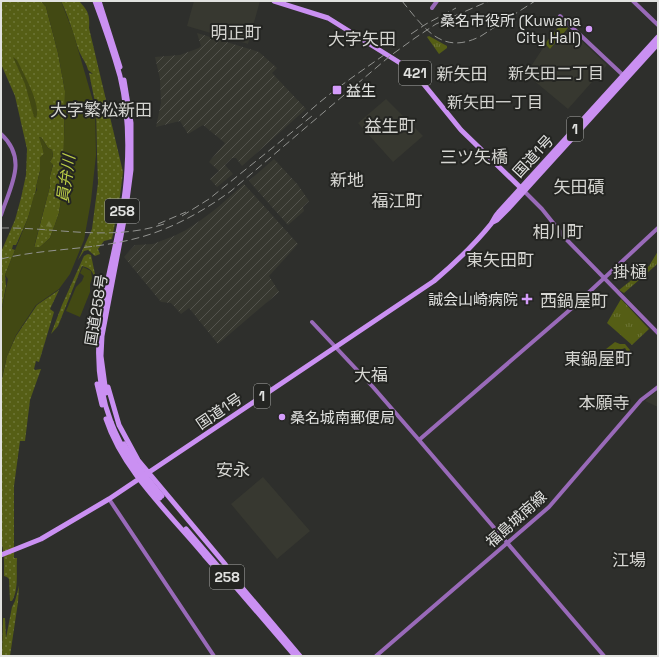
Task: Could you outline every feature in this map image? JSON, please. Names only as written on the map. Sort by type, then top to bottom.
[{"type":"highway","name":"国道258号","points":[[95,1],[120,76],[128,142],[127,170],[122,214],[105,293],[98,337],[98,365],[101,390],[127,457],[145,481],[231,574],[300,656]]},
{"type":"highway","name":"国道258号","points":[[99,1],[123,75],[131,123],[132,149],[126,215],[105,314],[102,336],[102,368],[112,421]]},
{"type":"highway","name":"421","points":[[274,1],[328,18],[413,70],[461,130],[522,190]]},
{"type":"highway","name":"国道1号","points":[[625,77],[658,37]]},
{"type":"highway","name":"国道1号","points":[[1,555],[41,539],[109,499],[434,281],[460,258],[493,222],[498,213],[522,190],[625,77],[658,44]]},
{"type":"highway","points":[[105,293],[101,304],[95,338],[95,371],[99,394],[109,427],[128,465],[138,479],[204,555],[220,568]]},
{"type":"highway","points":[[105,314],[105,364],[111,400],[117,419],[128,443],[147,473],[225,564],[231,574]]},
{"type":"highway","name":"国道258号","points":[[161,497],[295,656]]},
{"type":"street","points":[[432,8],[437,1]]},
{"type":"street","points":[[632,1],[658,25]]},
{"type":"street","points":[[560,16],[625,77]]},
{"type":"street","points":[[1,134],[12,148],[16,160],[14,179],[1,214]]},
{"type":"street","points":[[522,190],[542,209],[567,240],[605,277],[658,333]]},
{"type":"street","points":[[419,440],[490,380],[658,228]]},
{"type":"street","points":[[312,322],[373,387],[604,656]]},
{"type":"street","name":"福島城南線","points":[[376,656],[549,507],[641,400],[658,387]]},
{"type":"street","points":[[109,499],[214,656]]},
{"type":"shaded area","points":[[194,1],[260,1],[248,44],[187,26]]},
{"type":"shaded area","points":[[569,29],[607,65],[568,109],[526,74],[543,48],[546,46],[550,49]]},
{"type":"shaded area","points":[[197,33],[259,52],[277,68],[272,73],[306,109],[242,166],[236,158],[232,158],[225,165],[233,174],[217,187],[210,179],[219,171],[209,162],[225,143],[203,125],[188,134],[180,121],[156,127],[161,103],[160,79],[155,57],[180,55],[199,48],[201,46]]},
{"type":"shaded area","points":[[386,99],[423,136],[393,162],[358,123]]},
{"type":"shaded area","points":[[274,159],[298,185],[309,201],[303,207],[304,211],[288,225],[249,181]]},
{"type":"shaded area","points":[[244,184],[298,244],[269,276],[279,292],[218,344],[189,308],[181,314],[171,303],[161,302],[124,257],[135,245],[153,244],[186,230],[217,208]]},
{"type":"shaded area","points":[[658,390],[658,407],[645,401]]},
{"type":"shaded area","points":[[263,477],[310,531],[277,559],[231,504]]},
{"type":"green space","points":[[1,1],[41,1],[46,7],[58,53],[65,91],[63,186],[59,213],[50,238],[40,247],[34,248],[50,186],[50,176],[53,165],[50,162],[53,156],[52,150],[48,148],[41,137],[44,154],[40,158],[40,171],[36,190],[28,218],[16,245],[13,245],[12,249],[15,250],[5,275],[6,286],[1,312],[1,252],[15,220],[21,198],[26,175],[27,149],[15,96],[1,64]]},
{"type":"green space","points":[[61,1],[79,1],[88,13],[89,28],[123,172],[112,239],[104,241],[98,249],[100,254],[95,256],[88,250],[84,251],[78,260],[92,229],[98,183],[96,107],[89,73],[93,74],[88,70],[87,65],[79,51],[69,19]]},
{"type":"green space","points":[[562,23],[568,28],[550,49],[546,45],[544,47],[543,46]]},
{"type":"green space","points":[[429,36],[447,46],[447,48],[439,54],[427,37]]},
{"type":"green space","points":[[54,207],[58,211],[58,214],[54,227],[42,226],[46,208]]},
{"type":"green space","points":[[658,251],[658,263],[654,267],[624,293],[619,290],[649,266]]},
{"type":"green space","points":[[88,254],[91,255],[96,279],[90,270],[82,266],[58,326],[51,334],[84,256]]},
{"type":"green space","points":[[59,290],[50,309],[54,312],[39,362],[36,361],[34,369],[41,369],[30,400],[25,441],[20,441],[14,486],[14,558],[17,558],[17,580],[16,591],[12,601],[10,601],[9,579],[4,576],[4,555],[1,542],[1,383],[7,356],[16,336],[37,305]]},
{"type":"green space","points":[[621,299],[649,329],[632,345],[607,323]]},
{"type":"green space","points":[[615,342],[625,344],[630,350],[626,360],[624,361],[623,359],[628,353],[625,348],[620,350],[612,358],[610,356],[604,359],[601,355],[604,352],[607,353],[606,349]]},
{"type":"green space","points":[[19,586],[10,656],[2,656],[3,618],[5,618],[6,638],[12,607]]},
{"type":"water","name":"員弁川","points":[[41,1],[61,1],[73,32],[95,108],[96,155],[91,201],[84,240],[70,274],[59,289],[36,305],[16,335],[7,356],[1,382],[1,313],[8,279],[5,275],[28,218],[34,195],[37,190],[36,187],[40,171],[40,157],[44,154],[39,137],[41,137],[48,148],[52,150],[53,156],[50,162],[53,164],[50,176],[50,186],[34,247],[40,247],[50,238],[59,213],[63,186],[65,91],[58,53],[46,7]]},
{"type":"water","points":[[13,57],[17,60],[34,97],[37,112],[36,118],[34,117],[25,84]]},
{"type":"water","points":[[83,267],[91,271],[92,278],[90,292],[80,317],[66,311],[76,287],[82,281],[84,276],[80,273]]},
{"type":"railway","points":[[402,1],[427,30],[445,41],[455,43],[481,36],[535,1]]},
{"type":"railway","points":[[1,259],[31,253],[125,241],[139,238],[180,222],[206,208],[231,191],[390,56],[415,38],[436,24],[489,1]]},
{"type":"railway","points":[[411,34],[456,8]]},
{"type":"railway","points":[[302,118],[352,77],[384,55]]},
{"type":"railway","points":[[182,216],[209,199],[312,116]]},
{"type":"railway","points":[[158,224],[186,212]]},
{"type":"railway","points":[[1,228],[103,233],[124,232],[164,224]]},
{"type":"place","name":"桑名市役所 (Kuwana City Hall)","points":[[589,29]]},
{"type":"place","name":"益生","points":[[337,90]]},
{"type":"place","name":"誠会山崎病院","points":[[527,299]]},
{"type":"place","name":"桑名城南郵便局","points":[[282,417]]},
{"type":"district","name":"明正町","points":[[236,33]]},
{"type":"district","name":"大字矢田","points":[[362,39]]},
{"type":"district","name":"新矢田二丁目","points":[[556,73]]},
{"type":"district","name":"新矢田","points":[[462,74]]},
{"type":"district","name":"新矢田一丁目","points":[[495,102]]},
{"type":"district","name":"大字繁松新田","points":[[101,110]]},
{"type":"district","name":"益生町","points":[[390,126]]},
{"type":"district","name":"三ツ矢橋","points":[[474,157]]},
{"type":"district","name":"新地","points":[[347,180]]},
{"type":"district","name":"矢田磧","points":[[579,187]]},
{"type":"district","name":"福江町","points":[[397,201]]},
{"type":"district","name":"相川町","points":[[558,232]]},
{"type":"district","name":"東矢田町","points":[[500,260]]},
{"type":"district","name":"掛樋","points":[[630,272]]},
{"type":"district","name":"西鍋屋町","points":[[574,301]]},
{"type":"district","name":"東鍋屋町","points":[[598,359]]},
{"type":"district","name":"大福","points":[[371,375]]},
{"type":"district","name":"本願寺","points":[[604,403]]},
{"type":"district","name":"安永","points":[[233,470]]},
{"type":"district","name":"江場","points":[[629,560]]}]
